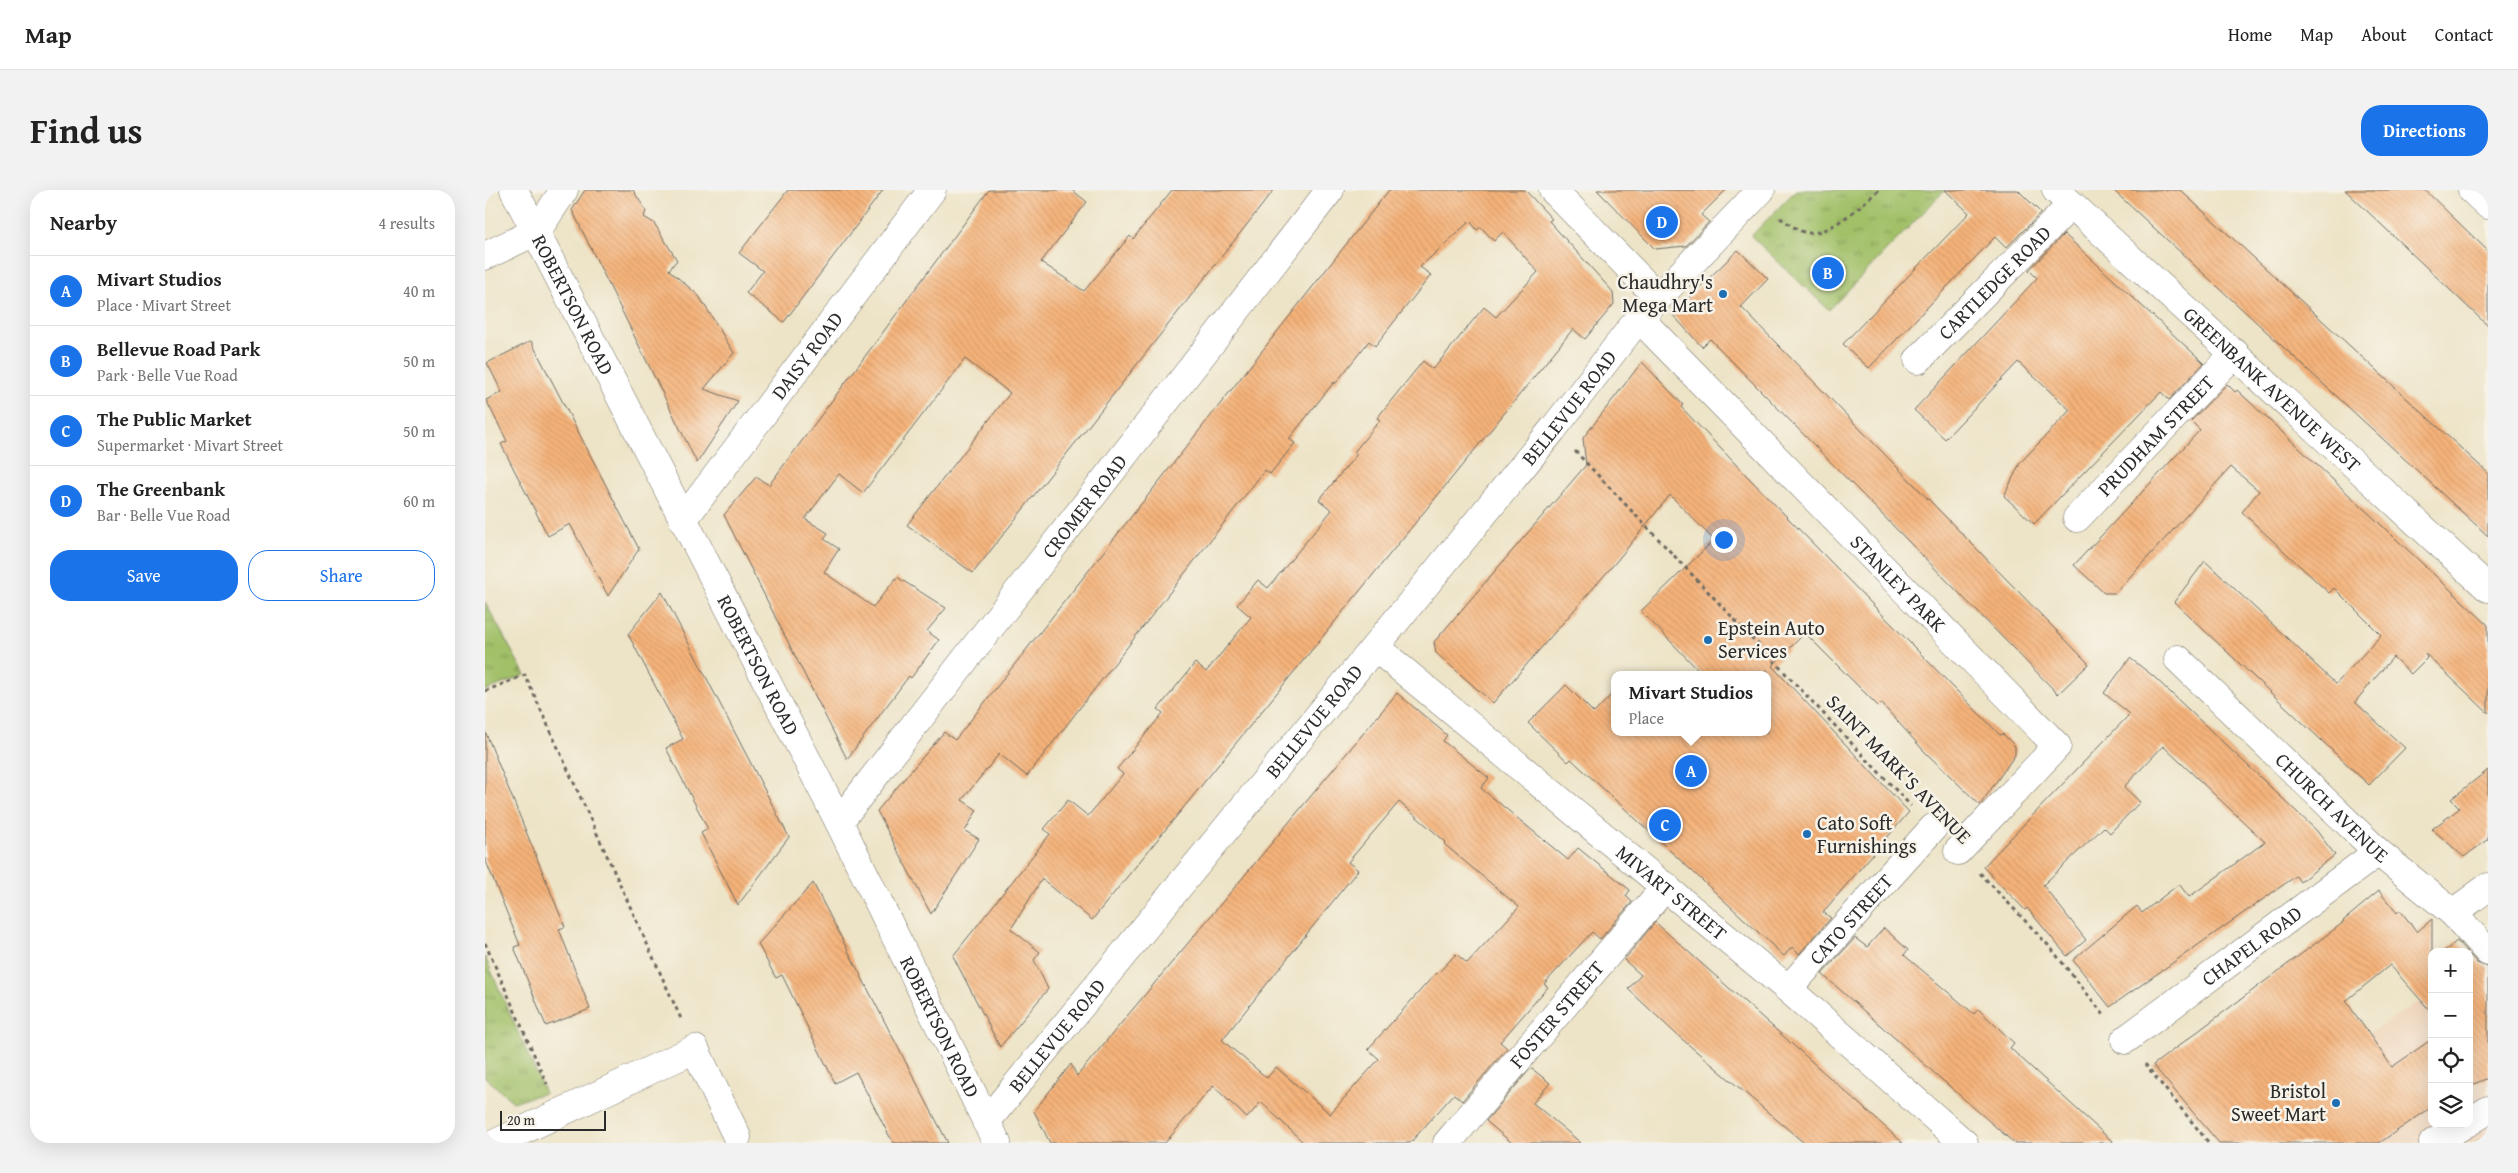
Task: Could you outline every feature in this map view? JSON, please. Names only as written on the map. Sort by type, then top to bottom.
[{"type":"street","name":"ROBERTSON ROAD","points":[[514,190],[537,231],[839,822],[991,1133]]},
{"type":"street","points":[[485,256],[537,231],[564,190]]},
{"type":"street","name":"DAISY ROAD","points":[[683,520],[933,190]]},
{"type":"street","name":"CROMER ROAD","points":[[839,822],[1330,190]]},
{"type":"street","points":[[1553,190],[1658,296]]},
{"type":"street","points":[[2472,190],[2488,205]]},
{"type":"street","name":"BELLEVUE ROAD","points":[[991,1133],[1375,647],[1553,428],[1639,318],[1758,193]]},
{"type":"street","name":"GREENBANK AVENUE WEST","points":[[2063,197],[2235,353],[2488,588]]},
{"type":"street","name":"CARTLEDGE ROAD","points":[[1918,360],[2063,197]]},
{"type":"street","name":"STANLEY PARK","points":[[1639,318],[2057,746],[1958,851]]},
{"type":"street","name":"PRUDHAM STREET","points":[[2077,518],[2235,353]]},
{"type":"street","name":"MIVART STREET","points":[[1375,647],[1789,989],[1964,1143]]},
{"type":"street","name":"CHURCH AVENUE","points":[[2178,659],[2377,852],[2453,914],[2488,952]]},
{"type":"street","name":"CATO STREET","points":[[1789,989],[1933,828]]},
{"type":"street","name":"CHAPEL ROAD","points":[[2125,1040],[2377,852]]},
{"type":"street","name":"FOSTER STREET","points":[[1457,1140],[1666,886]]},
{"type":"street","points":[[2453,914],[2488,887]]},
{"type":"street","points":[[496,1143],[695,1048],[737,1137]]},
{"type":"street","points":[[2473,1119],[2488,1110]]},
{"type":"street","points":[[2433,1143],[2458,1128]]},
{"type":"path","points":[[1758,193],[1773,213],[1797,229],[1809,233],[1823,230],[1844,219],[1879,190]]},
{"type":"path","name":"SAINT MARK'S AVENUE","points":[[1553,428],[1933,828]]},
{"type":"path","points":[[485,691],[525,675],[695,1048]]},
{"type":"path","name":"SAINT MARK'S AVENUE","points":[[1958,851],[2049,946],[2209,1143]]},
{"type":"path","points":[[485,943],[560,1113]]},
{"type":"shaded area","points":[[2479,958],[2488,971],[2488,1143],[2212,1143],[2234,1117],[2428,996],[2428,1128],[2473,1128],[2473,962]]},
{"type":"green space","points":[[1796,190],[1945,190],[1829,310],[1751,236]]},
{"type":"green space","points":[[485,602],[525,675],[485,691]]},
{"type":"green space","points":[[485,957],[545,1093],[513,1102],[485,1077]]},
{"type":"building","points":[[585,190],[633,190],[646,211],[644,217],[654,223],[677,260],[669,270],[699,296],[734,353],[704,389],[738,401],[697,463],[572,210]]},
{"type":"building","points":[[788,190],[883,190],[784,322],[746,293],[763,271],[739,253]]},
{"type":"building","points":[[989,190],[1072,190],[1087,202],[1041,262],[1084,291],[1130,236],[1133,239],[1172,190],[1274,190],[973,573],[907,525],[1010,393],[965,359],[863,493],[839,474],[805,519],[828,533],[824,539],[839,549],[824,572],[873,607],[897,577],[946,608],[927,631],[939,640],[911,678],[909,676],[847,759],[724,515],[756,477],[769,485]]},
{"type":"building","points":[[1389,190],[1525,190],[1552,219],[1549,221],[1613,292],[1614,304],[1585,339],[1573,329],[1092,920],[1042,879],[1011,929],[1040,952],[1034,960],[1048,989],[1000,1047],[953,956],[1050,834],[1044,829],[1068,800],[1088,816],[1123,774],[1117,769],[1163,713],[1158,709],[1195,663],[1206,672],[1251,617],[1237,605],[1258,580],[1268,588],[1332,510],[1319,500],[1357,454],[1354,452],[1380,420],[1377,418],[1423,361],[1432,369],[1435,367],[1484,307],[1496,317],[1538,272],[1503,232],[1494,241],[1481,227],[1477,230],[1470,221],[1420,267],[1431,275],[1375,346],[1369,341],[1335,384],[1334,382],[1289,439],[1295,443],[1270,474],[1265,470],[1027,776],[999,754],[962,800],[977,810],[965,831],[979,839],[931,914],[877,811],[944,732],[955,740]]},
{"type":"building","points":[[1597,190],[1726,190],[1701,215],[1709,222],[1686,246],[1655,249]]},
{"type":"building","points":[[1945,190],[2018,190],[2041,213],[2006,248],[1995,237],[1869,368],[1843,344],[1969,213]]},
{"type":"building","points":[[2113,190],[2180,190],[2488,473],[2488,536]]},
{"type":"building","points":[[2345,190],[2425,190],[2488,251],[2488,326]]},
{"type":"building","points":[[2064,234],[2204,363],[2169,400],[2161,392],[2034,524],[2004,496],[2020,463],[2070,410],[2018,362],[1945,439],[1914,410],[2037,278],[2029,270]]},
{"type":"building","points":[[1738,250],[1768,279],[1741,307],[2089,664],[2058,694],[1710,339],[1702,347],[1672,314]]},
{"type":"building","points":[[531,341],[639,549],[608,596],[570,524],[548,536],[501,444],[507,441],[486,400],[502,392],[487,363]]},
{"type":"building","points":[[1642,362],[1683,405],[1681,407],[1744,473],[2000,735],[2003,734],[2015,746],[2015,755],[1980,805],[1924,751],[1881,703],[1878,706],[1805,633],[1772,666],[1909,812],[1823,912],[1831,918],[1799,954],[1792,947],[1784,956],[1571,759],[1568,762],[1528,723],[1566,685],[1594,713],[1611,695],[1611,736],[1771,736],[1771,671],[1699,671],[1641,611],[1714,540],[1670,495],[1616,562],[1493,703],[1436,653],[1434,642],[1586,465],[1583,438]]},
{"type":"building","points":[[2227,384],[2235,392],[2237,390],[2488,625],[2488,713],[2425,653],[2427,658],[2411,674],[2393,657],[2355,702],[2405,748],[2369,785],[2174,602],[2205,561],[2336,684],[2381,635],[2334,588],[2329,593],[2242,512],[2259,491],[2231,467],[2115,593],[2104,593],[2074,565],[2200,430],[2191,421]]},
{"type":"building","points":[[662,592],[789,837],[738,905],[701,833],[708,829],[666,748],[683,739],[628,634]]},
{"type":"building","points":[[2130,658],[2153,676],[2316,830],[2335,855],[2300,882],[2296,876],[2110,1007],[2073,960],[2137,906],[2142,913],[2179,884],[2189,897],[2265,842],[2163,746],[2124,787],[2140,802],[2110,833],[2104,827],[2043,885],[2086,940],[2067,956],[2027,908],[2025,910],[1983,867],[2130,714],[2104,693]]},
{"type":"building","points":[[1397,693],[1447,735],[1443,741],[1489,778],[1481,788],[1568,860],[1578,848],[1630,890],[1626,896],[1632,902],[1600,939],[1592,932],[1544,984],[1548,987],[1500,1042],[1507,1048],[1462,1101],[1454,1094],[1410,1143],[1304,1143],[1261,1102],[1247,1118],[1213,1086],[1165,1143],[1050,1143],[1034,1111],[1071,1064],[1077,1076]],"holes":[[[1399,802],[1446,842],[1444,844],[1519,907],[1467,963],[1456,954],[1436,973],[1368,1049],[1379,1059],[1330,1114],[1276,1067],[1267,1078],[1222,1040],[1358,870],[1348,862]]]},
{"type":"building","points":[[485,731],[565,927],[559,929],[590,1009],[546,1026],[514,947],[520,945],[485,859]]},
{"type":"building","points":[[2488,770],[2488,839],[2464,857],[2432,829],[2460,808],[2451,799]]},
{"type":"building","points":[[813,883],[948,1143],[893,1143],[856,1072],[835,1083],[782,975],[776,978],[758,944]]},
{"type":"building","points":[[2379,891],[2397,913],[2400,910],[2417,932],[2432,919],[2432,948],[2428,948],[2428,1008],[2390,965],[2346,1001],[2392,1067],[2428,1042],[2428,1110],[2379,1143],[2219,1143],[2153,1065],[2343,921]]},
{"type":"building","points":[[1655,922],[1903,1143],[1804,1143],[1676,1034],[1628,989],[1641,975],[1624,960]]},
{"type":"building","points":[[1884,928],[1908,950],[1904,955],[1974,1014],[1978,1009],[2014,1043],[2010,1048],[2114,1143],[2014,1143],[1822,974],[1855,938],[1867,947]]},
{"type":"building","points":[[2457,941],[2463,948],[2448,948]]},
{"type":"building","points":[[2473,958],[2477,963],[2488,967],[2488,1078],[2473,1084]]},
{"type":"building","points":[[1531,1068],[1550,1083],[1533,1103],[1581,1143],[1512,1143],[1486,1121]]},
{"type":"place","name":"The Greenbank","points":[[1662,222]]},
{"type":"place","name":"Bellevue Road Park","points":[[1828,273]]},
{"type":"place","name":"Chaudhry's Mega Mart","points":[[1723,294]]},
{"type":"place","name":"Epstein Auto Services","points":[[1708,640]]},
{"type":"place","name":"Mivart Studios","points":[[1691,771]]},
{"type":"place","name":"The Public Market","points":[[1665,825]]},
{"type":"place","name":"Cato Soft Furnishings","points":[[1807,834]]},
{"type":"place","name":"Bristol Sweet Mart","points":[[2336,1103]]}]
